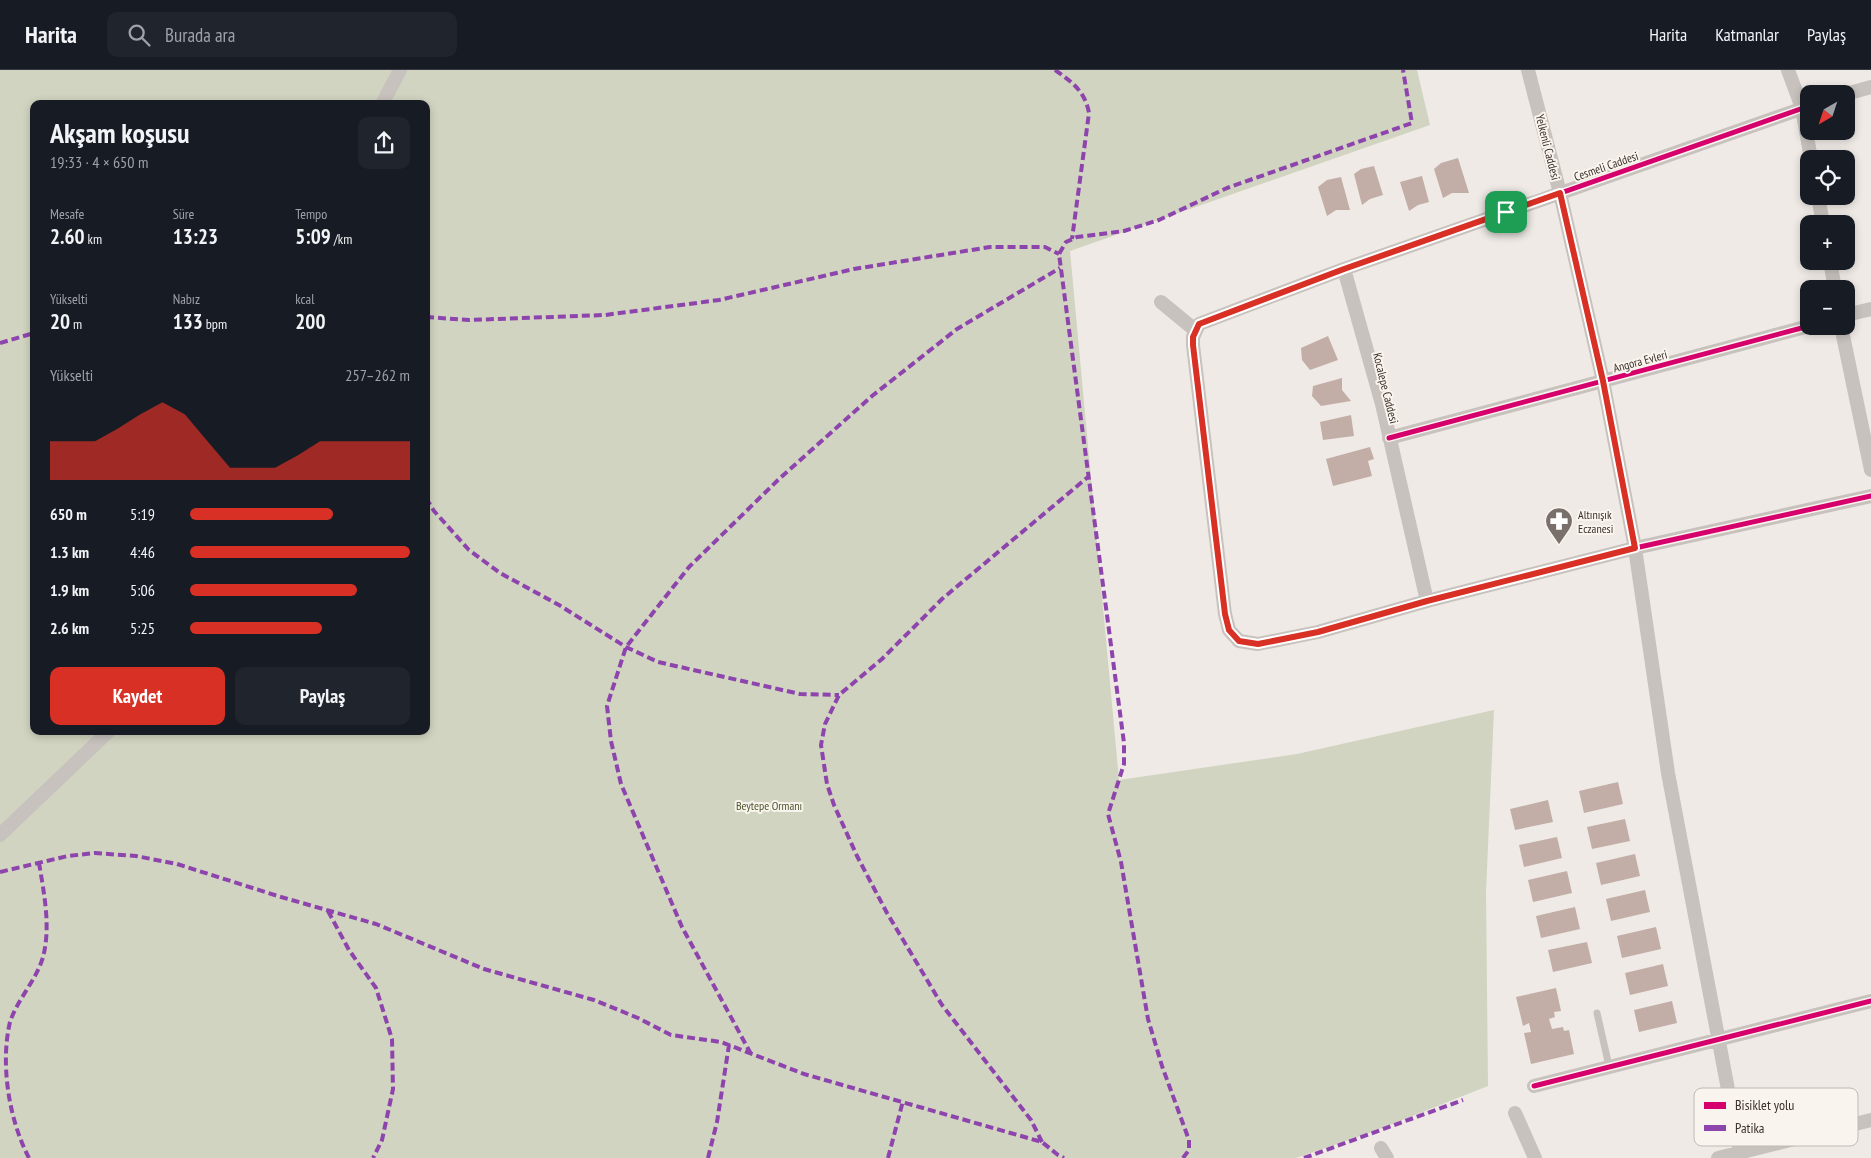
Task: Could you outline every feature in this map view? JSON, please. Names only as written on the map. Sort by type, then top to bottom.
[{"type":"street","points":[[384,100],[400,70]]},
{"type":"street","name":"Yelkenli Caddesi","points":[[1528,70],[1560,193],[1603,381],[1635,548],[1668,773],[1727,1088]]},
{"type":"street","points":[[1788,70],[1800,96]]},
{"type":"street","points":[[1855,91],[1871,87]]},
{"type":"street","name":"Cesmeli Caddesi","points":[[1196,330],[1199,324],[1344,269],[1800,109]]},
{"type":"street","name":"Kocalepe Caddesi","points":[[1344,269],[1382,404],[1427,601]]},
{"type":"street","points":[[1161,302],[1196,330],[1193,337],[1195,362],[1225,614],[1229,630],[1239,641],[1258,644],[1318,632],[1427,601],[1635,548],[1871,496]]},
{"type":"street","points":[[1855,313],[1871,309]]},
{"type":"street","name":"Angora Evleri","points":[[1389,438],[1800,328]]},
{"type":"street","points":[[1843,335],[1871,470]]},
{"type":"street","points":[[0,835],[104,735]]},
{"type":"street","points":[[1534,1086],[1871,1000]]},
{"type":"street","points":[[1515,1113],[1535,1158]]},
{"type":"street","points":[[1858,1123],[1871,1120]]},
{"type":"street","points":[[1718,1158],[1740,1155],[1774,1146]]},
{"type":"lane","points":[[1597,1013],[1609,1066]]},
{"type":"green space","name":"Beytepe Ormanı","points":[[0,70],[1417,70],[1430,125],[1070,251],[1119,780],[1297,754],[1494,710],[1486,892],[1488,1086],[1372,1132],[1296,1158],[0,1158]]},
{"type":"building","points":[[1458,158],[1469,193],[1452,193],[1443,198],[1434,169],[1441,163]]},
{"type":"building","points":[[1374,166],[1383,195],[1370,199],[1362,205],[1354,174],[1361,169]]},
{"type":"building","points":[[1422,176],[1429,202],[1418,205],[1409,211],[1400,182]]},
{"type":"building","points":[[1341,177],[1350,210],[1336,210],[1327,216],[1318,187],[1327,180]]},
{"type":"building","points":[[1328,336],[1338,360],[1310,370],[1302,360],[1301,348]]},
{"type":"building","points":[[1342,378],[1342,390],[1351,401],[1321,406],[1312,396],[1313,386]]},
{"type":"building","points":[[1351,415],[1354,436],[1323,440],[1320,422]]},
{"type":"building","points":[[1370,447],[1374,459],[1368,461],[1372,476],[1333,486],[1326,459]]},
{"type":"building","points":[[1618,782],[1623,804],[1584,813],[1579,791]]},
{"type":"building","points":[[1548,800],[1553,822],[1515,830],[1510,809]]},
{"type":"building","points":[[1625,819],[1630,841],[1592,849],[1587,827]]},
{"type":"building","points":[[1557,837],[1562,858],[1524,867],[1519,845]]},
{"type":"building","points":[[1635,854],[1640,876],[1601,885],[1596,863]]},
{"type":"building","points":[[1567,871],[1572,893],[1533,902],[1528,880]]},
{"type":"building","points":[[1645,890],[1650,912],[1611,921],[1606,899]]},
{"type":"building","points":[[1575,907],[1580,929],[1541,938],[1536,916]]},
{"type":"building","points":[[1656,927],[1661,949],[1622,958],[1617,936]]},
{"type":"building","points":[[1587,942],[1592,963],[1553,972],[1548,950]]},
{"type":"building","points":[[1663,964],[1668,986],[1630,995],[1625,973]]},
{"type":"building","points":[[1556,988],[1561,1011],[1554,1012],[1555,1017],[1549,1019],[1552,1029],[1563,1027],[1564,1031],[1569,1030],[1574,1054],[1531,1064],[1524,1033],[1531,1032],[1529,1023],[1523,1026],[1516,997]]},
{"type":"building","points":[[1672,1001],[1677,1023],[1639,1032],[1634,1010]]},
{"type":"marked path","points":[[1055,70],[1072,83],[1081,93],[1089,113],[1072,239]]},
{"type":"marked path","points":[[1183,1158],[1189,1150],[1189,1140],[1162,1066],[1148,1019],[1121,862],[1108,814],[1124,764],[1124,743],[1059,254],[1066,242],[1077,237],[1124,231],[1159,220],[1227,188],[1412,123],[1403,70]]},
{"type":"marked path","points":[[430,317],[469,320],[605,315],[719,300],[854,269],[990,247],[1045,247],[1059,254]]},
{"type":"marked path","points":[[751,1054],[682,927],[621,784],[611,741],[607,706],[626,647],[689,567],[778,480],[872,396],[957,329],[1060,268]]},
{"type":"marked path","points":[[0,343],[30,334]]},
{"type":"marked path","points":[[1042,1142],[1031,1120],[942,1005],[887,913],[857,856],[834,805],[827,784],[821,745],[825,724],[839,695],[882,659],[942,599],[1088,477]]},
{"type":"marked path","points":[[430,504],[469,550],[500,573],[559,605],[626,647],[658,662],[800,694],[839,695]]},
{"type":"marked path","points":[[0,872],[68,856],[95,853],[136,856],[177,864],[281,897],[376,924],[484,969],[594,1000],[638,1018],[671,1035],[721,1042],[804,1074],[1042,1142],[1064,1158]]},
{"type":"marked path","points":[[29,1158],[16,1127],[8,1092],[6,1056],[10,1022],[40,965],[45,946],[47,922],[39,863]]},
{"type":"marked path","points":[[328,911],[349,950],[376,988],[392,1039],[393,1089],[382,1140],[373,1158]]},
{"type":"marked path","points":[[708,1158],[717,1122],[729,1045]]},
{"type":"marked path","points":[[1304,1158],[1463,1100]]},
{"type":"marked path","points":[[888,1158],[903,1101]]},
{"type":"cycle path","points":[[1800,109],[1344,269],[1199,324],[1193,337],[1193,345],[1225,614],[1229,630],[1239,641],[1258,644],[1318,632],[1427,601],[1635,548],[1871,496]]},
{"type":"cycle path","points":[[1389,438],[1800,328]]},
{"type":"cycle path","points":[[1534,1086],[1871,1001]]},
{"type":"place","name":"Altınışık Eczanesi","points":[[1559,545]]},
{"type":"route","points":[[1560,193],[1603,381],[1635,548],[1427,601],[1318,632],[1258,644],[1239,641],[1229,630],[1225,614],[1193,345],[1193,337],[1199,324],[1344,269],[1506,212],[1560,193]]}]
